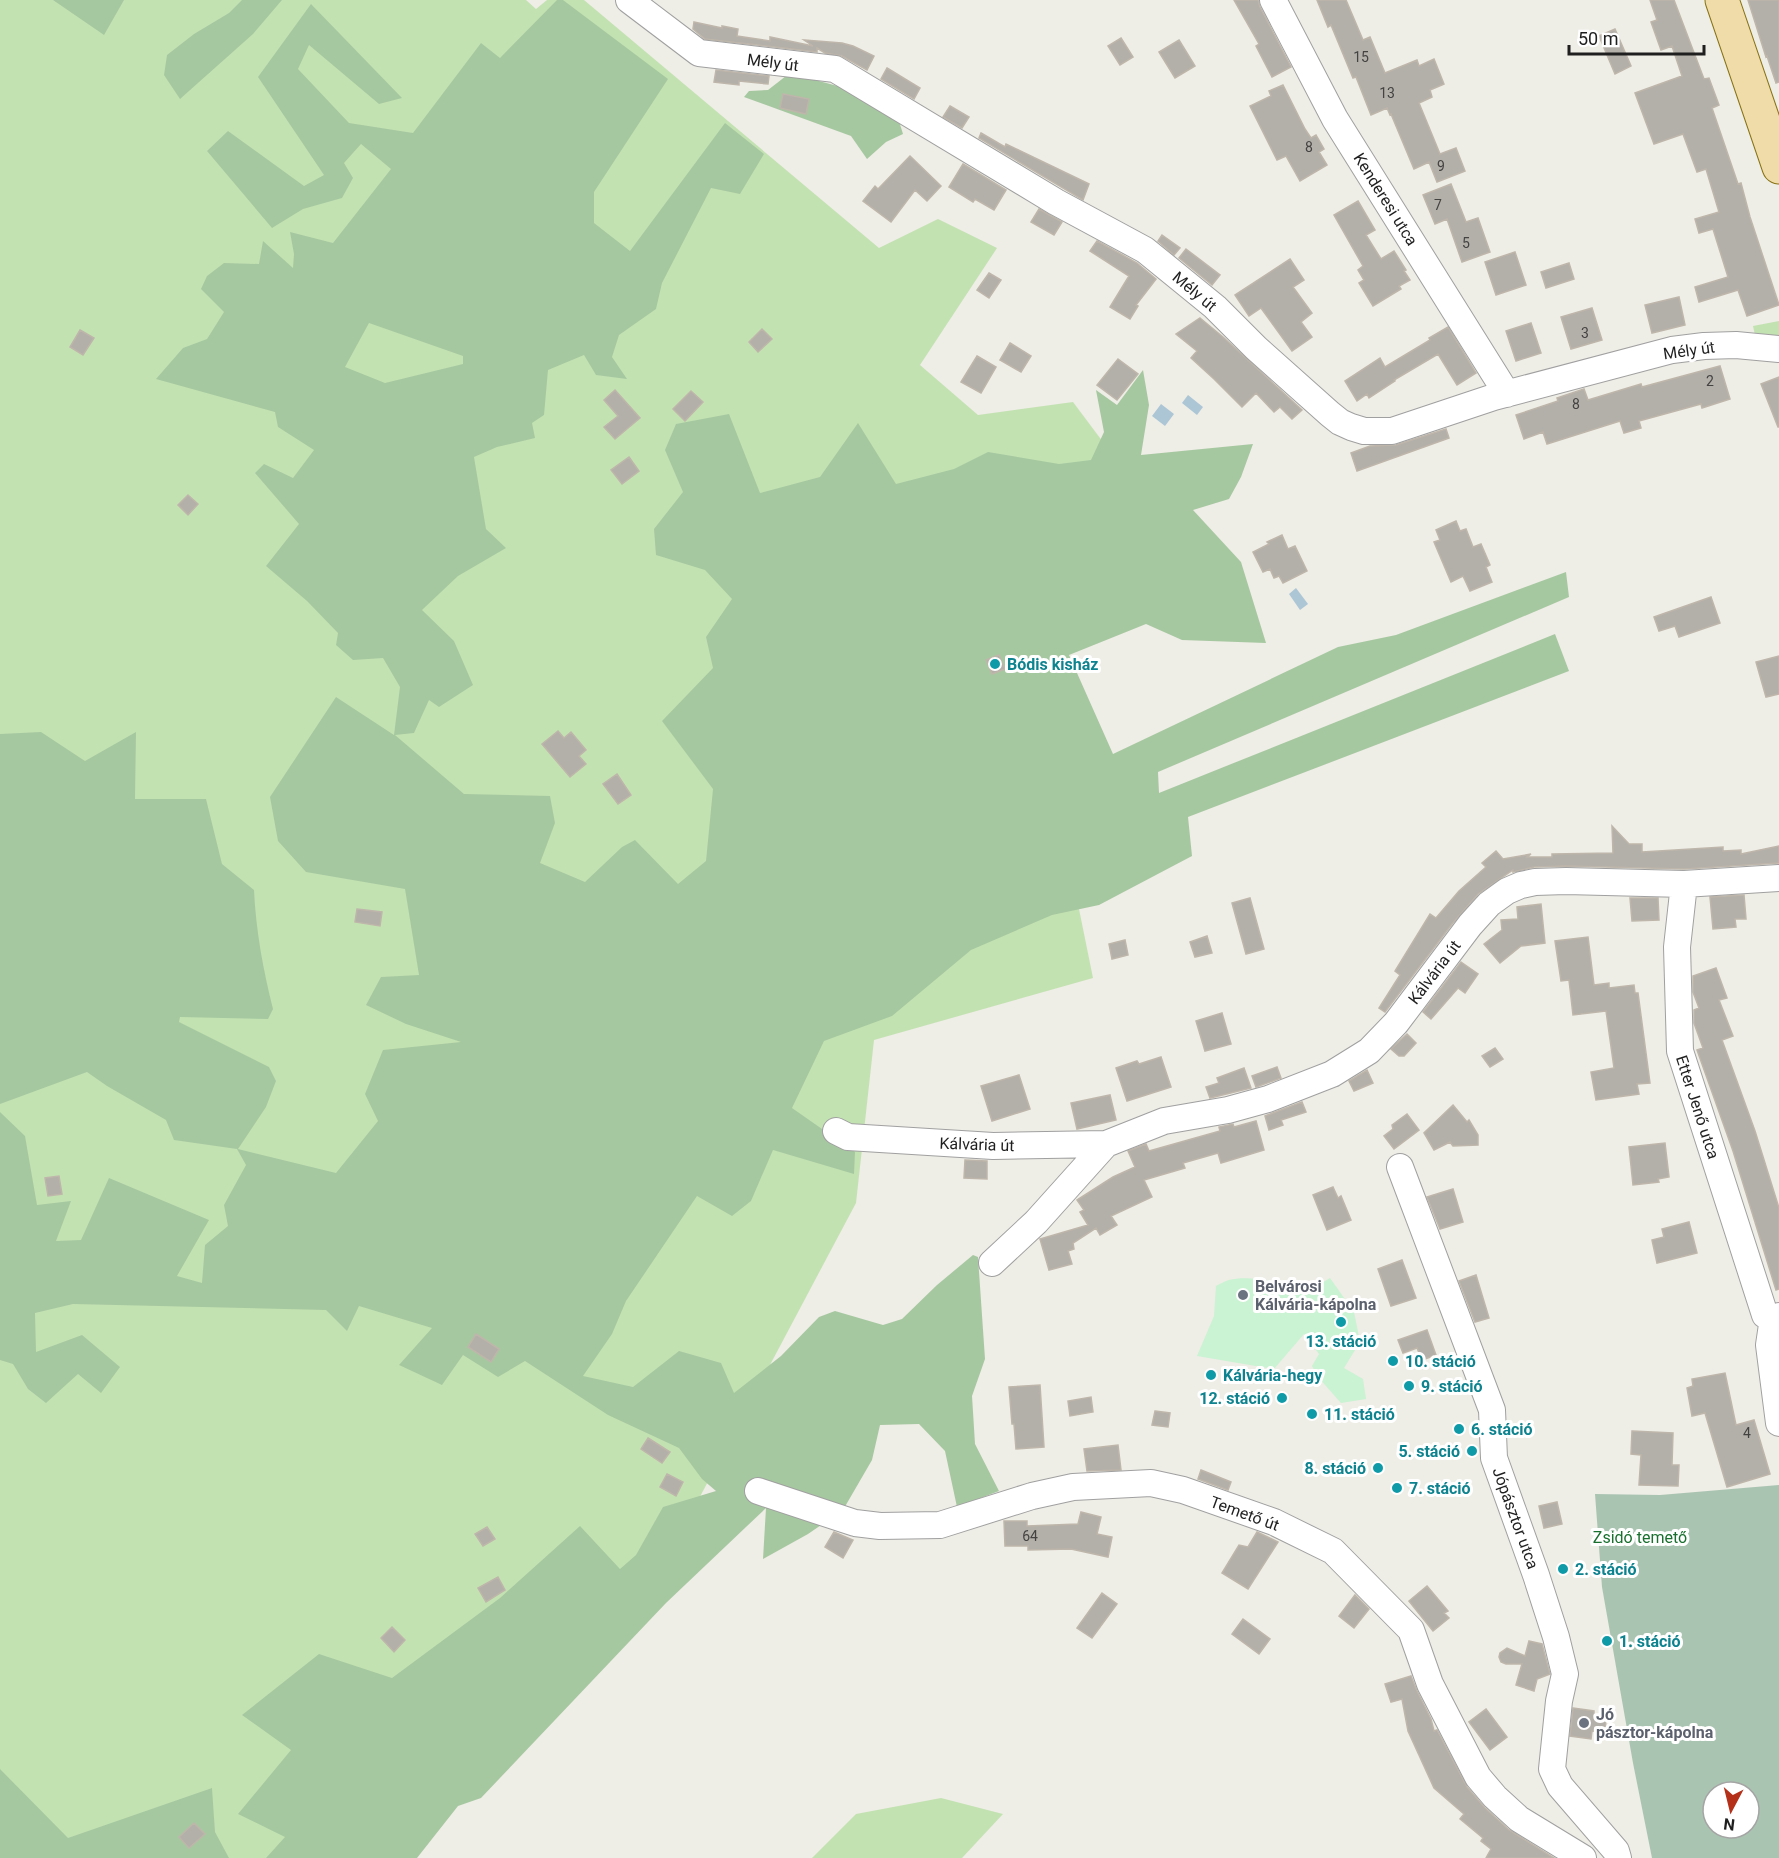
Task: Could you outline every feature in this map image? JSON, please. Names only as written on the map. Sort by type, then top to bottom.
[{"type":"main road","points":[[1722,0],[1779,168]]},
{"type":"street","name":"Mély út","points":[[629,0],[699,53],[835,69],[1056,202],[1145,250],[1215,307],[1256,348],[1330,414],[1340,422],[1364,431],[1392,431],[1507,394],[1672,350],[1736,345],[1779,349]]},
{"type":"street","name":"Kenderesi utca","points":[[1273,0],[1335,119],[1507,394]]},
{"type":"street","name":"Kálvária út","points":[[842,1134],[993,1146],[1106,1144],[1164,1121],[1228,1110],[1268,1099],[1332,1074],[1369,1051],[1396,1023],[1470,925],[1489,904],[1507,891],[1534,882],[1566,880],[1684,884],[1779,878]]},
{"type":"street","name":"Etter Jenő utca","points":[[1684,884],[1677,947],[1680,1051],[1765,1315],[1776,1317],[1769,1345],[1779,1423]]},
{"type":"street","name":"Kálvária út","points":[[992,1263],[1036,1222],[1106,1144]]},
{"type":"street","name":"Jópásztor utca","points":[[1400,1167],[1492,1410],[1494,1458],[1556,1637],[1565,1674],[1559,1701],[1552,1769],[1560,1786],[1616,1851],[1618,1858]]},
{"type":"street","name":"Temető út","points":[[758,1491],[855,1523],[880,1526],[928,1526],[940,1525],[1032,1496],[1073,1487],[1151,1483],[1183,1490],[1274,1522],[1334,1551],[1411,1630],[1430,1684],[1472,1768],[1485,1787],[1520,1819],[1583,1858]]},
{"type":"green space","points":[[0,0],[526,0],[536,9],[547,0],[584,0],[879,248],[938,219],[997,248],[920,365],[978,415],[1073,402],[1115,458],[1028,658],[1093,978],[874,1040],[856,1203],[695,1506],[337,1858],[0,1858]]},
{"type":"green space","points":[[53,0],[124,0],[104,35]]},
{"type":"green space","points":[[242,0],[282,0],[253,34],[180,99],[164,75],[167,55],[194,34],[229,13]]},
{"type":"green space","points":[[557,0],[563,0],[668,79],[594,192],[594,223],[630,251],[725,123],[764,154],[740,194],[711,188],[662,283],[656,309],[619,335],[612,357],[627,379],[596,375],[584,355],[548,370],[544,415],[532,423],[535,438],[497,447],[474,457],[486,529],[506,548],[458,576],[422,610],[454,641],[473,685],[439,707],[429,700],[414,733],[395,735],[464,794],[550,796],[555,823],[540,863],[585,882],[622,847],[635,840],[678,884],[706,861],[713,789],[662,721],[713,668],[706,637],[732,599],[705,570],[656,555],[654,529],[683,492],[665,450],[676,424],[729,414],[760,493],[820,477],[858,423],[896,484],[954,469],[988,452],[1059,464],[1091,460],[1104,432],[1096,390],[1117,405],[1143,370],[1149,405],[1141,455],[1253,444],[1241,477],[1229,499],[1193,510],[1241,562],[1266,643],[1182,640],[1146,624],[1069,655],[1113,754],[1338,647],[1396,635],[1566,572],[1569,597],[1158,772],[1159,793],[1555,634],[1569,671],[1188,817],[1192,856],[1099,905],[1052,915],[971,950],[892,1016],[824,1041],[792,1108],[855,1152],[854,1174],[773,1150],[751,1201],[732,1216],[697,1196],[626,1301],[612,1334],[583,1376],[633,1387],[679,1351],[721,1363],[734,1393],[781,1356],[819,1317],[835,1311],[883,1325],[902,1319],[937,1285],[973,1255],[978,1257],[985,1359],[972,1396],[975,1444],[999,1491],[957,1507],[945,1451],[919,1424],[880,1425],[872,1460],[843,1510],[808,1534],[763,1559],[766,1508],[666,1603],[481,1798],[458,1806],[417,1858],[266,1858],[285,1837],[238,1814],[291,1750],[242,1715],[319,1654],[392,1678],[500,1598],[580,1526],[620,1569],[636,1555],[663,1507],[716,1491],[702,1479],[679,1448],[608,1415],[525,1361],[498,1377],[463,1355],[442,1385],[399,1365],[432,1328],[359,1306],[347,1331],[326,1310],[73,1304],[35,1313],[36,1352],[82,1335],[120,1367],[101,1393],[78,1374],[46,1403],[28,1389],[13,1364],[0,1360],[0,1112],[25,1136],[37,1205],[71,1201],[56,1241],[81,1240],[109,1178],[209,1220],[177,1276],[202,1283],[205,1245],[228,1226],[224,1205],[246,1165],[237,1149],[174,1140],[166,1120],[87,1072],[0,1104],[0,734],[41,732],[85,761],[136,732],[135,799],[206,799],[222,864],[254,890],[260,950],[273,1009],[268,1019],[180,1017],[179,1022],[269,1067],[276,1081],[266,1107],[238,1149],[336,1173],[378,1121],[365,1094],[383,1050],[461,1042],[406,1024],[366,1005],[381,977],[419,975],[405,889],[306,872],[278,841],[270,797],[336,697],[394,735],[400,687],[383,658],[353,660],[336,645],[338,633],[307,601],[266,566],[299,524],[255,473],[264,464],[293,478],[314,450],[278,427],[275,412],[156,379],[183,348],[207,339],[224,312],[201,289],[207,276],[224,263],[259,264],[263,241],[293,268],[294,254],[290,232],[333,243],[391,169],[361,144],[344,163],[353,178],[342,198],[303,209],[272,228],[207,151],[228,131],[304,186],[324,175],[258,77],[311,4],[402,98],[379,104],[309,45],[298,69],[349,123],[413,133],[481,43],[500,58]],"holes":[[[369,323],[463,356],[463,364],[385,383],[345,367]]]},
{"type":"green space","points":[[786,76],[808,78],[852,90],[898,118],[903,134],[886,142],[867,159],[851,136],[744,97],[749,91],[768,90]]},
{"type":"green space","points":[[1779,321],[1779,335],[1755,335],[1753,326]]},
{"type":"green space","points":[[1248,1278],[1271,1280],[1312,1289],[1330,1278],[1354,1312],[1360,1342],[1344,1368],[1363,1379],[1366,1399],[1341,1403],[1318,1377],[1312,1366],[1319,1354],[1304,1334],[1274,1369],[1197,1356],[1214,1316],[1216,1286],[1229,1280]]},
{"type":"green space","name":"Zsidó temető","points":[[1779,1485],[1779,1858],[1652,1858],[1602,1587],[1595,1494],[1660,1495]]},
{"type":"green space","points":[[0,1769],[68,1838],[212,1788],[215,1832],[229,1858],[0,1858]]},
{"type":"green space","points":[[941,1798],[1003,1814],[962,1858],[812,1858],[856,1814]]},
{"type":"water","points":[[1188,395],[1203,407],[1197,415],[1182,403]]},
{"type":"water","points":[[1161,404],[1174,414],[1165,426],[1152,416]]},
{"type":"water","points":[[1296,588],[1308,604],[1300,610],[1289,594]]},
{"type":"building","points":[[1234,0],[1258,0],[1291,67],[1272,77],[1256,46],[1259,44]]},
{"type":"building","points":[[1317,0],[1346,0],[1363,40],[1370,37],[1385,73],[1417,60],[1419,66],[1434,59],[1444,84],[1430,90],[1432,97],[1419,103],[1440,154],[1456,148],[1465,171],[1437,182],[1429,162],[1414,169],[1387,108],[1371,115],[1356,77],[1353,78],[1331,25],[1328,27]]},
{"type":"building","points":[[1650,0],[1674,0],[1704,79],[1709,78],[1719,105],[1712,108],[1738,184],[1741,183],[1779,305],[1747,316],[1738,290],[1699,302],[1695,287],[1728,277],[1713,229],[1699,233],[1695,219],[1719,212],[1706,169],[1697,172],[1683,134],[1654,144],[1635,93],[1682,76],[1672,46],[1661,50],[1651,22],[1657,20]]},
{"type":"building","points":[[1748,0],[1779,0],[1779,82],[1776,83],[1766,57]]},
{"type":"building","points":[[694,22],[738,29],[737,36],[770,41],[770,37],[813,46],[804,40],[842,43],[874,56],[867,70],[842,56],[825,53],[817,48],[817,52],[705,39],[693,29]]},
{"type":"building","points":[[1615,29],[1631,66],[1615,74],[1599,36]]},
{"type":"building","points":[[1121,38],[1133,57],[1120,65],[1108,46]]},
{"type":"building","points":[[1179,40],[1195,66],[1175,78],[1159,52]]},
{"type":"building","points":[[887,68],[920,88],[914,99],[881,79]]},
{"type":"building","points":[[716,70],[769,76],[768,84],[739,81],[739,85],[714,82]]},
{"type":"building","points":[[1283,85],[1305,129],[1311,138],[1316,135],[1324,149],[1319,152],[1327,165],[1300,181],[1286,156],[1277,160],[1250,106],[1271,96],[1269,91]]},
{"type":"building","points":[[783,94],[809,99],[806,114],[780,108]]},
{"type":"building","points":[[950,106],[969,117],[962,128],[943,117]]},
{"type":"building","points":[[981,133],[1005,147],[1006,144],[1089,184],[1083,200],[979,138]]},
{"type":"building","points":[[910,156],[941,186],[927,201],[915,190],[891,222],[863,201],[875,186],[878,189]]},
{"type":"building","points":[[963,164],[1006,190],[994,210],[975,199],[973,202],[949,187]]},
{"type":"building","points":[[1451,184],[1466,222],[1478,218],[1490,252],[1462,262],[1447,219],[1435,224],[1423,195]]},
{"type":"building","points":[[1358,201],[1375,230],[1366,235],[1381,259],[1394,251],[1410,280],[1399,286],[1401,289],[1373,306],[1359,283],[1364,280],[1358,270],[1363,266],[1334,215]]},
{"type":"building","points":[[1039,209],[1062,222],[1054,235],[1031,222]]},
{"type":"building","points":[[1162,235],[1180,248],[1174,255],[1158,241]]},
{"type":"building","points":[[1097,241],[1137,263],[1156,279],[1136,305],[1138,306],[1130,319],[1110,307],[1129,276],[1090,251]]},
{"type":"building","points":[[1186,249],[1220,275],[1212,285],[1179,258]]},
{"type":"building","points":[[1515,252],[1526,285],[1496,295],[1485,262]]},
{"type":"building","points":[[1290,259],[1304,280],[1293,287],[1312,313],[1301,322],[1312,337],[1292,351],[1261,308],[1249,316],[1235,295]]},
{"type":"building","points":[[1569,263],[1574,279],[1546,288],[1541,272]]},
{"type":"building","points":[[989,273],[1001,280],[989,298],[977,290]]},
{"type":"building","points":[[1679,297],[1685,325],[1652,333],[1645,305]]},
{"type":"building","points":[[1592,308],[1602,340],[1571,349],[1561,317]]},
{"type":"building","points":[[1200,318],[1302,410],[1292,419],[1280,407],[1274,412],[1256,393],[1242,407],[1191,358],[1197,351],[1176,334]]},
{"type":"building","points":[[1531,323],[1541,353],[1516,361],[1506,331]]},
{"type":"building","points":[[1448,327],[1476,373],[1457,385],[1438,354],[1369,398],[1367,394],[1357,401],[1345,381],[1380,358],[1385,367]]},
{"type":"building","points":[[762,329],[772,339],[758,352],[749,342]]},
{"type":"building","points":[[80,330],[94,338],[83,355],[70,347]]},
{"type":"building","points":[[1010,343],[1031,356],[1021,372],[1000,360]]},
{"type":"building","points":[[977,356],[996,367],[981,393],[961,382]]},
{"type":"building","points":[[1118,359],[1138,374],[1117,400],[1097,385]]},
{"type":"building","points":[[1720,366],[1730,399],[1702,408],[1701,404],[1639,421],[1641,428],[1624,433],[1620,421],[1547,444],[1543,432],[1524,439],[1516,415],[1558,401],[1557,398],[1584,389],[1588,400],[1641,384],[1642,387]]},
{"type":"building","points":[[1779,377],[1779,427],[1778,427],[1761,384]]},
{"type":"building","points":[[615,390],[640,418],[615,439],[604,427],[618,416],[604,400]]},
{"type":"building","points":[[691,391],[703,402],[685,421],[673,409]]},
{"type":"building","points":[[1446,429],[1449,438],[1357,471],[1351,453],[1370,446],[1396,445]]},
{"type":"building","points":[[629,457],[639,471],[622,484],[611,470]]},
{"type":"building","points":[[188,495],[198,504],[188,515],[178,505]]},
{"type":"building","points":[[1456,521],[1460,531],[1466,529],[1473,547],[1481,544],[1490,565],[1486,567],[1492,582],[1470,591],[1463,576],[1451,582],[1434,542],[1440,540],[1436,530]]},
{"type":"building","points":[[1282,535],[1288,549],[1295,546],[1307,571],[1283,583],[1279,576],[1274,578],[1270,569],[1263,572],[1253,552]]},
{"type":"building","points":[[1711,597],[1720,623],[1679,637],[1675,626],[1659,631],[1654,617]]},
{"type":"building","name":"Bódis kisház","points":[[999,655],[1005,669],[992,674],[986,660]]},
{"type":"building","points":[[1779,656],[1779,694],[1766,697],[1756,662]]},
{"type":"building","points":[[558,731],[564,738],[571,732],[586,750],[579,756],[586,764],[570,777],[542,744]]},
{"type":"building","points":[[617,774],[631,795],[618,804],[603,784]]},
{"type":"building","points":[[1612,826],[1629,844],[1642,844],[1642,852],[1723,847],[1723,851],[1741,850],[1741,854],[1779,846],[1779,863],[1684,869],[1566,866],[1534,867],[1513,872],[1513,870],[1478,894],[1452,924],[1385,1012],[1379,1008],[1400,975],[1395,971],[1430,914],[1436,918],[1459,891],[1486,867],[1482,863],[1496,851],[1503,859],[1531,854],[1527,857],[1552,857],[1552,854],[1613,853]]},
{"type":"building","points":[[1744,895],[1746,919],[1735,919],[1736,927],[1713,929],[1710,897]]},
{"type":"building","points":[[1250,898],[1264,949],[1246,954],[1232,903]]},
{"type":"building","points":[[1630,898],[1658,898],[1659,920],[1632,921]]},
{"type":"building","points":[[1541,904],[1545,943],[1521,946],[1500,963],[1484,944],[1502,930],[1501,920],[1518,919],[1517,907]]},
{"type":"building","points":[[357,909],[382,912],[380,926],[355,922]]},
{"type":"building","points":[[1207,936],[1212,953],[1195,957],[1190,942]]},
{"type":"building","points":[[1588,937],[1594,985],[1609,983],[1609,988],[1634,985],[1635,993],[1638,993],[1650,1083],[1637,1084],[1639,1094],[1596,1100],[1591,1072],[1614,1068],[1606,1011],[1573,1015],[1569,980],[1561,981],[1555,941]]},
{"type":"building","points":[[1125,940],[1128,955],[1112,959],[1109,944]]},
{"type":"building","points":[[1461,962],[1478,974],[1465,993],[1458,988],[1431,1019],[1423,1012]]},
{"type":"building","points":[[1716,968],[1727,998],[1719,1000],[1733,1036],[1722,1040],[1755,1131],[1779,1208],[1779,1289],[1776,1290],[1733,1151],[1697,1050],[1703,1048],[1694,1023],[1694,1010],[1699,1008],[1693,992],[1693,976]]},
{"type":"building","points":[[1222,1013],[1231,1044],[1205,1051],[1196,1021]]},
{"type":"building","points":[[1407,1034],[1416,1043],[1404,1056],[1399,1056],[1391,1049]]},
{"type":"building","points":[[1495,1048],[1503,1059],[1490,1067],[1482,1056]]},
{"type":"building","points":[[1161,1057],[1171,1087],[1127,1101],[1116,1068],[1137,1061],[1139,1064]]},
{"type":"building","points":[[1277,1067],[1281,1078],[1256,1087],[1252,1076]]},
{"type":"building","points":[[1244,1068],[1251,1088],[1210,1098],[1206,1087],[1219,1083],[1217,1078]]},
{"type":"building","points":[[1367,1070],[1373,1083],[1354,1091],[1349,1081]]},
{"type":"building","points":[[1019,1075],[1030,1109],[992,1121],[981,1086]]},
{"type":"building","points":[[1110,1095],[1116,1120],[1077,1129],[1071,1103]]},
{"type":"building","points":[[1302,1102],[1306,1112],[1281,1120],[1283,1125],[1269,1130],[1265,1116]]},
{"type":"building","points":[[1453,1105],[1467,1122],[1469,1120],[1478,1135],[1478,1145],[1453,1146],[1450,1142],[1434,1150],[1424,1133]]},
{"type":"building","points":[[1407,1114],[1419,1130],[1394,1149],[1384,1136],[1393,1129],[1392,1125]]},
{"type":"building","points":[[1256,1121],[1264,1150],[1221,1163],[1218,1153],[1183,1163],[1185,1168],[1144,1180],[1152,1197],[1111,1216],[1117,1225],[1100,1235],[1096,1228],[1073,1243],[1074,1249],[1068,1251],[1072,1264],[1049,1270],[1040,1239],[1088,1225],[1080,1212],[1084,1210],[1077,1200],[1113,1177],[1135,1167],[1128,1151],[1146,1144],[1149,1151],[1220,1131],[1219,1127],[1233,1124],[1234,1127]]},
{"type":"building","points":[[1665,1143],[1669,1177],[1658,1179],[1659,1182],[1633,1185],[1629,1147]]},
{"type":"building","points":[[965,1160],[987,1161],[987,1179],[964,1178]]},
{"type":"building","points":[[59,1176],[62,1194],[48,1196],[45,1178]]},
{"type":"building","points":[[1333,1187],[1338,1198],[1341,1196],[1351,1220],[1327,1230],[1313,1195]]},
{"type":"building","points":[[1453,1189],[1463,1222],[1440,1229],[1427,1197]]},
{"type":"building","points":[[1689,1222],[1697,1253],[1657,1263],[1652,1240],[1664,1237],[1662,1229]]},
{"type":"building","points":[[1402,1260],[1416,1298],[1391,1306],[1378,1269]]},
{"type":"building","points":[[1476,1275],[1489,1318],[1475,1322],[1459,1281]]},
{"type":"building","points":[[1427,1330],[1436,1355],[1422,1360],[1417,1348],[1403,1353],[1398,1340]]},
{"type":"building","points":[[476,1334],[499,1349],[491,1362],[468,1347]]},
{"type":"building","points":[[1725,1373],[1736,1425],[1754,1420],[1770,1474],[1727,1487],[1705,1413],[1692,1416],[1687,1388],[1693,1386],[1692,1379]]},
{"type":"building","points":[[1040,1385],[1044,1447],[1016,1449],[1009,1387]]},
{"type":"building","points":[[1091,1397],[1093,1412],[1070,1416],[1068,1401]]},
{"type":"building","points":[[1155,1411],[1170,1413],[1168,1427],[1152,1425]]},
{"type":"building","points":[[1632,1431],[1673,1433],[1672,1465],[1679,1465],[1678,1486],[1639,1485],[1641,1455],[1631,1454]]},
{"type":"building","points":[[648,1438],[670,1452],[662,1463],[641,1449]]},
{"type":"building","points":[[1118,1445],[1121,1470],[1087,1471],[1084,1449]]},
{"type":"building","points":[[1201,1470],[1231,1482],[1228,1490],[1198,1479]]},
{"type":"building","points":[[667,1474],[683,1482],[676,1496],[660,1487]]},
{"type":"building","points":[[1557,1502],[1562,1524],[1544,1528],[1539,1506]]},
{"type":"building","points":[[1081,1512],[1101,1517],[1097,1534],[1112,1537],[1108,1557],[1071,1549],[1028,1550],[1028,1546],[1005,1546],[1004,1521],[1027,1521],[1027,1526],[1078,1524]]},
{"type":"building","points":[[487,1527],[495,1539],[483,1546],[475,1534]]},
{"type":"building","points":[[834,1532],[853,1540],[843,1558],[825,1547]]},
{"type":"building","points":[[1257,1532],[1278,1542],[1248,1589],[1222,1573],[1239,1545],[1248,1547]]},
{"type":"building","points":[[498,1577],[505,1590],[486,1602],[478,1588]]},
{"type":"building","points":[[1427,1586],[1448,1611],[1444,1613],[1449,1618],[1433,1631],[1409,1601]]},
{"type":"building","points":[[1102,1593],[1117,1604],[1092,1638],[1077,1628]]},
{"type":"building","points":[[1355,1595],[1369,1609],[1354,1628],[1339,1616]]},
{"type":"building","points":[[1243,1619],[1270,1639],[1259,1654],[1232,1634]]},
{"type":"building","points":[[392,1627],[405,1640],[394,1652],[381,1638]]},
{"type":"building","points":[[1529,1641],[1542,1644],[1550,1674],[1537,1679],[1534,1691],[1516,1685],[1522,1664],[1506,1664],[1501,1662],[1499,1657],[1500,1653],[1507,1648],[1525,1656]]},
{"type":"building","points":[[1411,1676],[1431,1719],[1434,1731],[1437,1730],[1467,1787],[1509,1830],[1554,1858],[1486,1858],[1491,1849],[1481,1841],[1483,1838],[1460,1819],[1464,1814],[1434,1788],[1408,1731],[1402,1699],[1391,1702],[1385,1684]]},
{"type":"building","name":"Jó pásztor-kápolna","points":[[1573,1708],[1594,1711],[1594,1718],[1606,1719],[1605,1733],[1592,1731],[1591,1739],[1570,1736]]},
{"type":"building","points":[[1486,1709],[1507,1737],[1490,1750],[1469,1722]]},
{"type":"building","points":[[194,1823],[205,1834],[189,1848],[179,1837]]},
{"type":"place","name":"Bódis kisház","points":[[995,664]]},
{"type":"place","name":"Belvárosi Kálvária-kápolna","points":[[1243,1295]]},
{"type":"place","name":"13. stáció","points":[[1341,1322]]},
{"type":"place","name":"10. stáció","points":[[1393,1361]]},
{"type":"place","name":"Kálvária-hegy","points":[[1211,1375]]},
{"type":"place","name":"9. stáció","points":[[1409,1386]]},
{"type":"place","name":"12. stáció","points":[[1282,1398]]},
{"type":"place","name":"11. stáció","points":[[1312,1414]]},
{"type":"place","name":"6. stáció","points":[[1459,1429]]},
{"type":"place","name":"5. stáció","points":[[1472,1451]]},
{"type":"place","name":"8. stáció","points":[[1378,1468]]},
{"type":"place","name":"7. stáció","points":[[1397,1488]]},
{"type":"place","name":"2. stáció","points":[[1563,1569]]},
{"type":"place","name":"1. stáció","points":[[1607,1641]]},
{"type":"place","name":"Jó pásztor-kápolna","points":[[1584,1723]]}]
